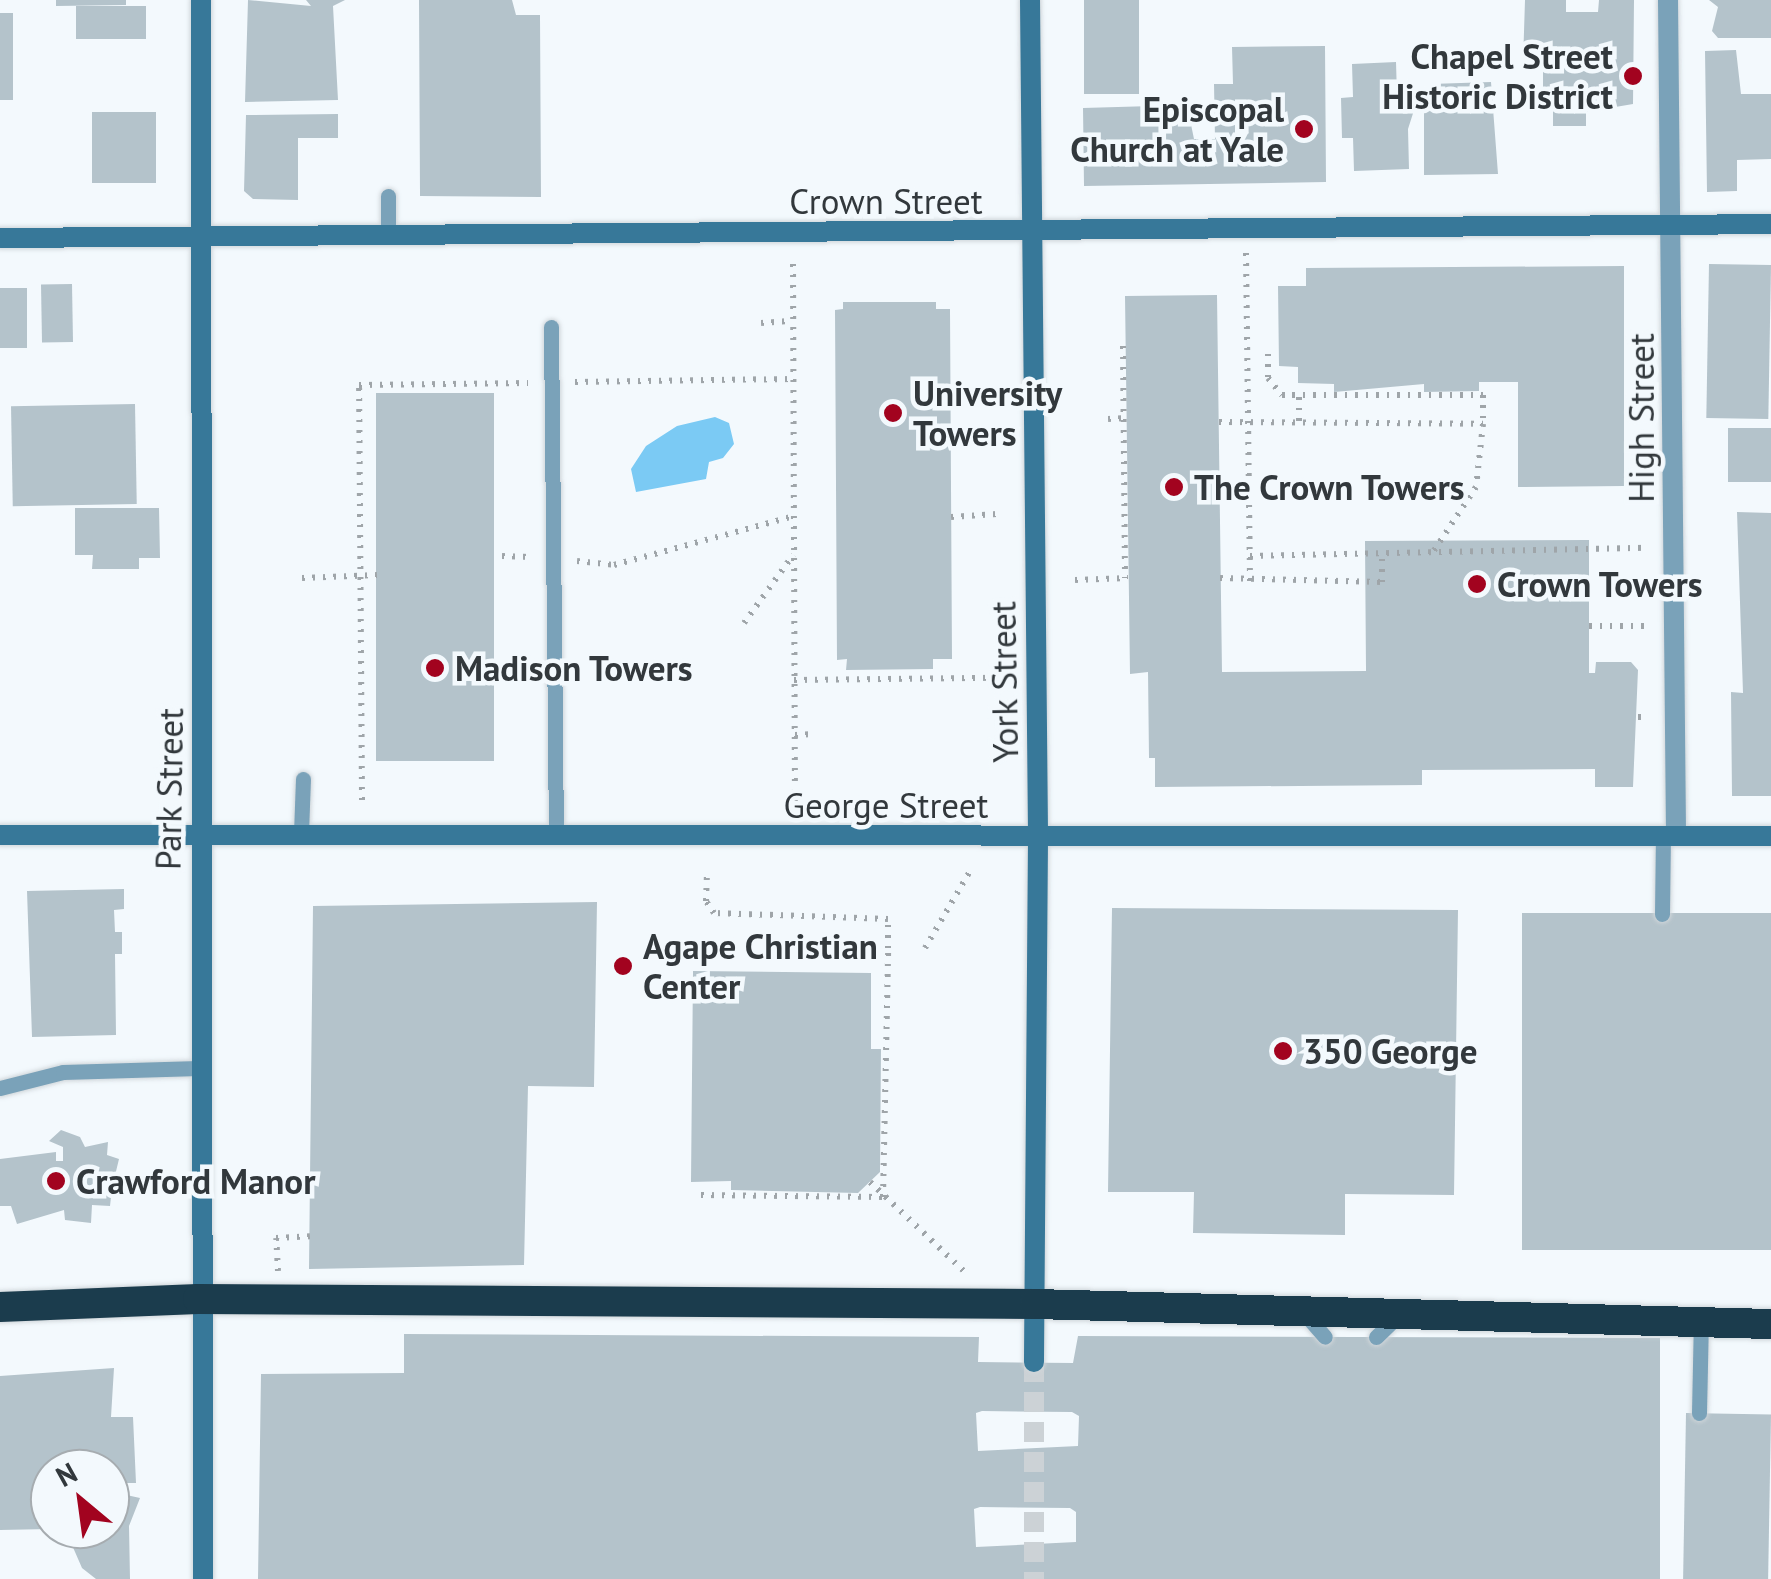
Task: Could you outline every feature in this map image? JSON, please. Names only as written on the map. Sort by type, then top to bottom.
[{"type":"highway","points":[[0,1307],[198,1299],[1034,1304],[1416,1310],[1771,1324]]},
{"type":"main road","name":"Park Street","points":[[200,0],[202,832],[198,1299],[203,1579]]},
{"type":"main road","name":"York Street","points":[[1030,0],[1038,838],[1034,1362]]},
{"type":"main road","name":"Crown Street","points":[[0,238],[1031,234],[1771,224]]},
{"type":"main road","name":"George Street","points":[[0,835],[202,832],[1038,838],[1771,836]]},
{"type":"street","name":"High Street","points":[[1668,0],[1672,226],[1670,836]]},
{"type":"lane","points":[[388,196],[388,237]]},
{"type":"lane","points":[[551,327],[556,836]]},
{"type":"lane","points":[[302,833],[303,779]]},
{"type":"lane","points":[[1662,914],[1670,836]]},
{"type":"lane","points":[[0,1088],[63,1072],[199,1068]]},
{"type":"lane","points":[[1294,1309],[1311,1317],[1325,1336]]},
{"type":"lane","points":[[1376,1337],[1382,1326],[1416,1310]]},
{"type":"lane","points":[[1699,1413],[1701,1321]]},
{"type":"path","points":[[1246,232],[1250,582]]},
{"type":"path","points":[[792,264],[795,803]]},
{"type":"path","points":[[761,323],[792,321]]},
{"type":"path","points":[[1075,580],[1127,578],[1123,346]]},
{"type":"path","points":[[1268,354],[1274,390],[1298,396],[1483,395],[1476,487],[1432,552]]},
{"type":"path","points":[[576,382],[793,379]]},
{"type":"path","points":[[362,800],[358,386],[531,383]]},
{"type":"path","points":[[1298,396],[1299,425]]},
{"type":"path","points":[[1108,419],[1125,418]]},
{"type":"path","points":[[1218,422],[1483,424]]},
{"type":"path","points":[[952,517],[996,514]]},
{"type":"path","points":[[575,561],[614,565],[794,516]]},
{"type":"path","points":[[1250,556],[1648,548]]},
{"type":"path","points":[[1220,578],[1250,582],[1382,582],[1382,553]]},
{"type":"path","points":[[744,622],[794,554]]},
{"type":"path","points":[[502,556],[530,557]]},
{"type":"path","points":[[302,578],[376,575]]},
{"type":"path","points":[[1589,626],[1650,626]]},
{"type":"path","points":[[794,680],[997,678]]},
{"type":"path","points":[[1638,717],[1649,717]]},
{"type":"path","points":[[795,735],[814,734]]},
{"type":"path","points":[[926,948],[970,872]]},
{"type":"path","points":[[707,874],[706,901],[721,916],[888,919],[883,1198]]},
{"type":"path","points":[[870,1182],[970,1276]]},
{"type":"path","points":[[701,1195],[883,1198]]},
{"type":"path","points":[[278,1272],[276,1238],[310,1236]]},
{"type":"water","points":[[715,417],[729,423],[734,444],[723,458],[709,462],[706,479],[636,492],[631,469],[646,446],[677,426]]},
{"type":"building","points":[[56,0],[126,0],[126,5],[56,6]]},
{"type":"building","points":[[248,0],[311,6],[306,0],[345,0],[333,6],[338,100],[245,102]]},
{"type":"building","points":[[419,0],[512,0],[516,15],[540,15],[541,197],[420,196]]},
{"type":"building","points":[[1084,0],[1139,0],[1139,94],[1084,94]]},
{"type":"building","points":[[1525,0],[1566,0],[1566,12],[1598,12],[1599,0],[1634,0],[1633,104],[1586,112],[1586,126],[1553,126],[1553,103],[1543,103],[1543,67],[1606,65],[1591,65],[1592,55],[1563,54],[1563,64],[1523,63]]},
{"type":"building","points":[[1709,0],[1771,0],[1771,38],[1718,38],[1712,31],[1718,7]]},
{"type":"building","points":[[76,6],[146,6],[146,39],[76,39]]},
{"type":"building","points":[[0,13],[13,13],[13,100],[0,100]]},
{"type":"building","points":[[1325,46],[1326,182],[1084,186],[1083,108],[1187,105],[1194,139],[1215,139],[1214,84],[1233,84],[1232,47]]},
{"type":"building","points":[[1736,50],[1741,94],[1771,94],[1771,159],[1737,160],[1737,191],[1707,192],[1705,51]]},
{"type":"building","points":[[1396,62],[1397,95],[1416,104],[1408,129],[1409,169],[1354,171],[1353,138],[1342,138],[1341,98],[1353,97],[1352,64]]},
{"type":"building","points":[[1491,82],[1498,174],[1424,175],[1424,107],[1431,107],[1431,84]]},
{"type":"building","points":[[92,112],[156,112],[156,183],[92,183]]},
{"type":"building","points":[[338,114],[338,138],[298,138],[298,200],[253,199],[244,191],[246,115]]},
{"type":"building","points":[[1709,264],[1771,265],[1768,419],[1706,418]]},
{"type":"building","points":[[1624,266],[1624,486],[1518,487],[1518,382],[1479,382],[1479,391],[1424,392],[1424,384],[1334,392],[1334,384],[1298,383],[1298,367],[1279,366],[1278,286],[1306,286],[1306,268]]},
{"type":"building","points":[[72,284],[73,342],[42,343],[41,285]]},
{"type":"building","points":[[0,288],[27,288],[27,348],[0,348]]},
{"type":"building","points":[[1217,295],[1222,672],[1366,671],[1365,541],[1589,540],[1589,673],[1595,673],[1596,662],[1631,662],[1638,670],[1633,787],[1595,787],[1595,769],[1422,770],[1422,785],[1155,787],[1155,758],[1149,758],[1148,672],[1130,674],[1125,296]]},
{"type":"building","name":"University Towers","points":[[843,302],[936,302],[936,309],[950,309],[952,659],[933,659],[933,669],[846,670],[847,659],[837,660],[835,310],[843,309]]},
{"type":"building","name":"Madison Towers","points":[[376,393],[494,393],[494,761],[376,761]]},
{"type":"building","points":[[135,404],[137,504],[13,506],[11,406]]},
{"type":"building","points":[[1728,428],[1771,428],[1771,482],[1728,482]]},
{"type":"building","points":[[75,508],[159,508],[160,558],[139,558],[139,569],[92,569],[93,555],[75,555]]},
{"type":"building","points":[[1737,512],[1771,513],[1771,796],[1732,796],[1731,692],[1743,693]]},
{"type":"building","points":[[124,889],[124,909],[114,910],[115,932],[122,932],[122,954],[115,954],[116,1035],[32,1037],[27,891]]},
{"type":"building","points":[[597,902],[594,1087],[528,1086],[524,1265],[309,1269],[313,906]]},
{"type":"building","name":"350 George","points":[[1112,908],[1458,910],[1454,1195],[1345,1194],[1345,1235],[1193,1233],[1194,1192],[1108,1192]]},
{"type":"building","points":[[1522,913],[1771,913],[1771,1250],[1522,1250]]},
{"type":"building","points":[[693,971],[871,973],[871,1049],[881,1049],[880,1172],[858,1193],[731,1190],[731,1181],[691,1182]]},
{"type":"building","name":"Crawford Manor","points":[[61,1130],[80,1137],[85,1147],[108,1142],[107,1155],[119,1159],[111,1192],[102,1191],[111,1197],[110,1206],[92,1205],[91,1223],[65,1220],[64,1210],[17,1224],[11,1206],[0,1206],[0,1159],[56,1152],[56,1161],[63,1161],[63,1147],[49,1141]]},
{"type":"building","points":[[404,1334],[979,1337],[978,1362],[1073,1363],[1078,1336],[1660,1338],[1660,1579],[258,1579],[261,1374],[404,1373]],"holes":[[[1072,1412],[1079,1416],[1078,1446],[978,1451],[976,1413]],[[1070,1508],[1076,1512],[1076,1542],[976,1547],[974,1509]]]},
{"type":"building","points":[[114,1368],[111,1417],[133,1417],[136,1483],[130,1483],[130,1449],[30,1449],[30,1529],[0,1530],[0,1376]]},
{"type":"building","points":[[1686,1413],[1771,1414],[1768,1579],[1683,1579]]},
{"type":"building","points":[[130,1496],[140,1498],[130,1523]]},
{"type":"building","points":[[74,1549],[129,1549],[130,1579],[96,1579],[82,1568]]},
{"type":"tunnel","points":[[1034,1362],[1034,1579]]},
{"type":"place","name":"Chapel Street Historic District","points":[[1633,76]]},
{"type":"place","name":"Episcopal Church at Yale","points":[[1304,129]]},
{"type":"place","name":"University Towers","points":[[893,413]]},
{"type":"place","name":"The Crown Towers","points":[[1174,487]]},
{"type":"place","name":"Crown Towers","points":[[1477,584]]},
{"type":"place","name":"Madison Towers","points":[[435,668]]},
{"type":"place","name":"Agape Christian Center","points":[[623,966]]},
{"type":"place","name":"350 George","points":[[1283,1051]]},
{"type":"place","name":"Crawford Manor","points":[[56,1181]]}]
